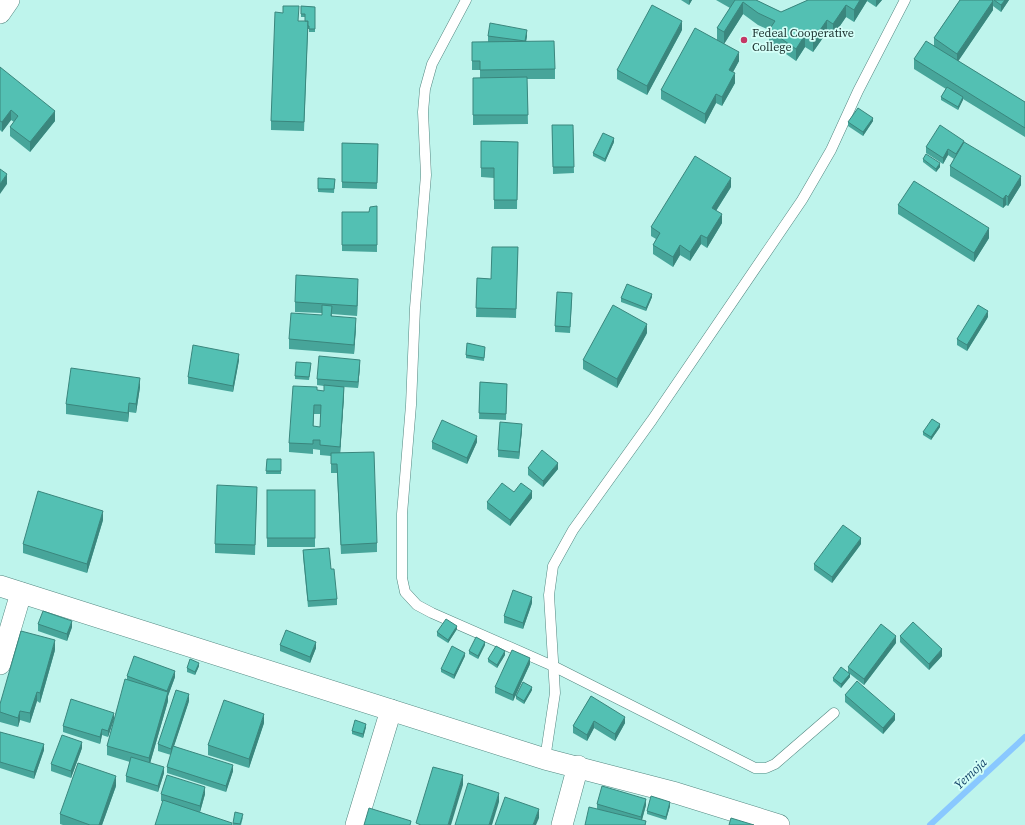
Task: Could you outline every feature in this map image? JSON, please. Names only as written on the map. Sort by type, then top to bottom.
[{"type":"street","points":[[0,13],[9,0]]},
{"type":"street","points":[[0,586],[545,759],[578,766],[676,793],[779,825]]},
{"type":"street","points":[[0,664],[21,593]]},
{"type":"street","points":[[356,825],[391,710]]},
{"type":"street","points":[[562,825],[578,766]]},
{"type":"lane","points":[[466,0],[432,64],[425,89],[423,112],[426,175],[415,308],[411,405],[402,514],[402,578],[406,592],[417,605],[553,666],[755,768],[766,768],[775,764],[834,713]]},
{"type":"lane","points":[[545,759],[555,694],[549,595],[552,566],[572,530],[652,420],[802,200],[831,150],[858,91],[905,0]]},
{"type":"building","points":[[735,0],[756,0],[781,12],[808,0],[860,0],[854,10],[846,5],[833,24],[827,20],[813,40],[805,35],[796,49],[769,30],[775,21],[758,13],[743,2],[724,32],[717,28]]},
{"type":"building","points":[[960,0],[993,1],[957,54],[934,38]]},
{"type":"building","points":[[994,0],[1005,0],[1001,5]]},
{"type":"building","points":[[652,5],[682,21],[647,86],[617,70]]},
{"type":"building","points":[[283,6],[299,6],[298,21],[308,21],[304,122],[271,121],[275,12],[283,13]]},
{"type":"building","points":[[301,6],[315,7],[315,29],[309,29],[308,21],[305,21],[305,14],[301,14]]},
{"type":"building","points":[[490,23],[527,30],[525,41],[488,36]]},
{"type":"building","points":[[695,28],[739,52],[729,70],[735,73],[722,97],[716,94],[705,114],[661,90]]},
{"type":"building","points":[[554,41],[555,69],[480,70],[480,61],[472,61],[472,42]]},
{"type":"building","points":[[926,41],[1025,102],[1025,128],[914,59]]},
{"type":"building","points":[[0,67],[55,111],[30,142],[10,127],[18,116],[11,110],[2,122],[0,121]]},
{"type":"building","points":[[527,77],[528,115],[473,115],[473,78]]},
{"type":"building","points":[[947,87],[963,97],[958,107],[941,97]]},
{"type":"building","points":[[858,108],[873,118],[863,132],[848,122]]},
{"type":"building","points":[[552,125],[573,125],[574,167],[553,167]]},
{"type":"building","points":[[940,125],[964,141],[956,154],[948,149],[943,158],[926,147]]},
{"type":"building","points":[[603,133],[614,138],[605,159],[593,153]]},
{"type":"building","points":[[481,141],[518,142],[517,200],[494,200],[494,168],[481,168]]},
{"type":"building","points":[[964,142],[1021,176],[1008,197],[1006,195],[1003,199],[950,166]]},
{"type":"building","points":[[342,143],[378,144],[377,183],[342,182]]},
{"type":"building","points":[[926,154],[940,163],[936,169],[923,159]]},
{"type":"building","points":[[695,156],[731,178],[712,208],[722,214],[707,238],[701,235],[690,252],[680,245],[673,257],[653,245],[660,233],[651,227]]},
{"type":"building","points":[[0,169],[7,174],[0,184]]},
{"type":"building","points":[[318,178],[335,179],[334,189],[318,189]]},
{"type":"building","points":[[914,181],[989,228],[974,253],[898,205]]},
{"type":"building","points":[[377,206],[377,245],[342,245],[342,212],[369,212],[370,207]]},
{"type":"building","points":[[492,247],[518,247],[516,309],[476,308],[477,278],[491,279]]},
{"type":"building","points":[[296,275],[358,279],[357,306],[295,302]]},
{"type":"building","points":[[627,284],[652,294],[646,308],[621,298]]},
{"type":"building","points":[[557,292],[572,293],[570,327],[555,326]]},
{"type":"building","points":[[322,305],[332,306],[331,316],[356,318],[354,345],[289,339],[291,313],[322,315]]},
{"type":"building","points":[[613,305],[647,324],[617,379],[583,360]]},
{"type":"building","points":[[978,305],[988,311],[967,345],[957,339]]},
{"type":"building","points":[[467,343],[485,347],[484,358],[466,355]]},
{"type":"building","points":[[193,345],[239,354],[233,386],[188,377]]},
{"type":"building","points":[[319,356],[360,360],[358,382],[317,379]]},
{"type":"building","points":[[296,362],[311,363],[309,377],[295,376]]},
{"type":"building","points":[[71,368],[140,378],[136,404],[129,403],[128,413],[66,404]]},
{"type":"building","points":[[480,382],[507,384],[506,414],[479,413]]},
{"type":"building","points":[[324,385],[344,387],[340,447],[320,445],[320,440],[313,440],[313,444],[289,443],[293,386],[317,387],[317,390],[324,391]],"holes":[[[314,405],[321,405],[320,427],[313,426]]]},
{"type":"building","points":[[932,419],[940,424],[931,437],[923,432]]},
{"type":"building","points":[[442,420],[477,436],[467,458],[432,442]]},
{"type":"building","points":[[500,422],[522,424],[519,452],[498,450]]},
{"type":"building","points":[[542,450],[558,463],[543,481],[528,468]]},
{"type":"building","points":[[374,452],[377,543],[341,545],[337,464],[331,464],[331,453]]},
{"type":"building","points":[[267,459],[281,459],[281,471],[266,471]]},
{"type":"building","points":[[502,483],[514,492],[521,483],[532,491],[510,520],[487,502]]},
{"type":"building","points":[[217,485],[257,487],[255,545],[215,544]]},
{"type":"building","points":[[267,490],[315,490],[315,538],[267,538]]},
{"type":"building","points":[[38,491],[103,511],[87,564],[23,544]]},
{"type":"building","points":[[843,525],[861,538],[832,577],[814,564]]},
{"type":"building","points":[[329,548],[331,569],[334,569],[337,599],[308,601],[303,550]]},
{"type":"building","points":[[513,590],[532,597],[523,623],[504,616]]},
{"type":"building","points":[[43,611],[72,621],[67,634],[38,624]]},
{"type":"building","points":[[446,619],[457,626],[448,640],[437,632]]},
{"type":"building","points":[[913,622],[942,649],[929,664],[900,636]]},
{"type":"building","points":[[881,624],[896,636],[864,679],[848,667]]},
{"type":"building","points":[[286,630],[316,642],[310,657],[280,645]]},
{"type":"building","points":[[21,631],[55,640],[40,693],[37,692],[30,713],[20,711],[18,718],[0,712],[0,704]]},
{"type":"building","points":[[476,637],[485,642],[478,656],[469,651]]},
{"type":"building","points":[[452,646],[465,653],[454,675],[441,669]]},
{"type":"building","points":[[496,646],[505,651],[497,665],[488,659]]},
{"type":"building","points":[[512,650],[530,658],[513,695],[495,687]]},
{"type":"building","points":[[134,656],[175,671],[167,691],[127,676]]},
{"type":"building","points":[[190,659],[199,663],[195,672],[187,668]]},
{"type":"building","points":[[841,667],[850,674],[841,684],[833,678]]},
{"type":"building","points":[[125,679],[168,692],[149,758],[107,746]]},
{"type":"building","points":[[857,681],[895,714],[883,728],[845,695]]},
{"type":"building","points":[[523,682],[532,687],[524,701],[516,696]]},
{"type":"building","points":[[176,690],[189,694],[171,749],[158,744]]},
{"type":"building","points":[[591,696],[625,717],[615,734],[594,721],[587,735],[573,726]]},
{"type":"building","points":[[71,699],[114,713],[108,731],[102,729],[100,737],[63,726]]},
{"type":"building","points":[[224,700],[264,714],[249,759],[208,745]]},
{"type":"building","points":[[355,720],[366,724],[363,734],[352,731]]},
{"type":"building","points":[[0,732],[44,744],[34,772],[0,762]]},
{"type":"building","points":[[62,735],[82,742],[71,771],[51,764]]},
{"type":"building","points":[[173,746],[233,765],[226,786],[167,767]]},
{"type":"building","points":[[131,757],[164,767],[158,786],[126,776]]},
{"type":"building","points":[[78,763],[116,776],[99,825],[90,825],[60,814]]},
{"type":"building","points":[[433,767],[463,775],[448,825],[421,825],[416,823]]},
{"type":"building","points":[[167,775],[205,787],[200,806],[161,794]]},
{"type":"building","points":[[468,783],[499,793],[489,825],[455,825]]},
{"type":"building","points":[[602,786],[646,799],[641,817],[597,804]]},
{"type":"building","points":[[651,796],[670,802],[666,817],[647,811]]},
{"type":"building","points":[[505,797],[539,809],[533,825],[495,825]]},
{"type":"building","points":[[163,800],[232,823],[232,825],[155,825]]},
{"type":"building","points":[[589,807],[646,821],[645,825],[585,825]]},
{"type":"building","points":[[369,808],[411,821],[410,825],[364,825]]},
{"type":"building","points":[[235,812],[243,814],[240,824],[233,823]]},
{"type":"building","points":[[731,818],[754,825],[729,825]]},
{"type":"waterway","name":"Yemoja","points":[[930,825],[1025,737]]},
{"type":"place","name":"Fedeal Cooperative College","points":[[744,40]]}]
